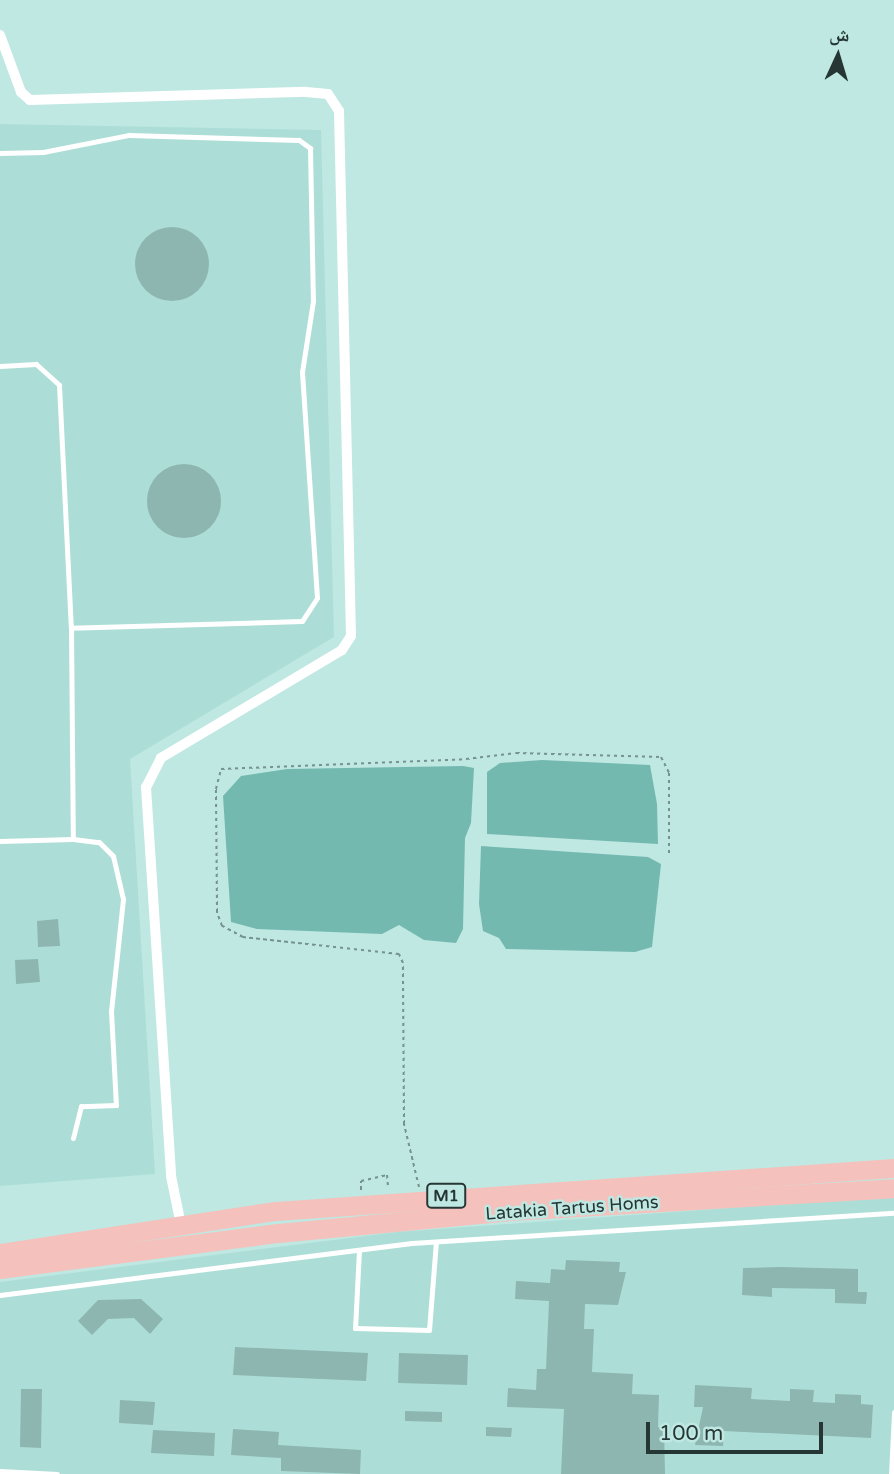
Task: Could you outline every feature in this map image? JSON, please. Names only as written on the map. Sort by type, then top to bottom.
[{"type":"highway","name":"M1","points":[[0,1253],[181,1224],[420,1198],[894,1168]]},
{"type":"highway","name":"Latakia Tartus Homs","points":[[0,1269],[278,1233],[483,1213],[894,1188]]},
{"type":"street","points":[[0,35],[21,92],[30,100],[306,92],[328,94],[340,111],[351,636],[342,650],[161,758],[146,787],[171,1176],[181,1224]]},
{"type":"lane","points":[[0,153],[44,152],[129,135],[299,140],[310,148],[313,301],[303,372],[317,598],[302,621],[71,628]]},
{"type":"lane","points":[[0,366],[36,364],[58,385],[71,628],[73,839]]},
{"type":"lane","points":[[0,841],[73,839],[99,842],[113,856],[123,899],[111,1011],[116,1105],[81,1106],[73,1138]]},
{"type":"lane","points":[[0,1295],[436,1242],[894,1213]]},
{"type":"lane","points":[[359,1250],[355,1328],[429,1330],[436,1242]]},
{"type":"lane","points":[[891,1474],[894,1412]]},
{"type":"lane","points":[[0,1471],[57,1474]]},
{"type":"path","points":[[420,1198],[416,1162],[404,1124],[403,963],[399,954],[243,937],[222,926],[216,912],[216,789],[221,769],[466,759],[516,753],[661,757],[669,773],[669,853]]},
{"type":"path","points":[[360,1181],[387,1175]]},
{"type":"shaded area","points":[[0,124],[321,130],[334,637],[130,759],[155,1174],[0,1186]]},
{"type":"shaded area","points":[[542,760],[650,765],[657,804],[658,844],[487,834],[487,772],[500,763]]},
{"type":"shaded area","points":[[474,768],[471,823],[465,838],[463,929],[456,943],[424,940],[399,925],[382,934],[257,929],[231,922],[223,796],[241,776],[287,769]]},
{"type":"shaded area","points":[[481,846],[648,857],[661,864],[652,947],[635,952],[506,949],[499,938],[483,931],[479,904]]},
{"type":"shaded area","points":[[894,1196],[894,1474],[0,1474],[0,1282],[397,1232]]},
{"type":"building","points":[[165,227],[179,227],[193,233],[203,243],[209,264],[207,278],[193,295],[179,301],[165,301],[151,295],[141,285],[135,271],[135,257],[141,243],[151,233]]},
{"type":"building","points":[[177,464],[191,464],[205,470],[215,480],[221,501],[219,515],[205,532],[191,538],[177,538],[163,532],[153,522],[147,508],[147,494],[153,480],[163,470]]},
{"type":"building","points":[[58,919],[60,946],[38,947],[37,921]]},
{"type":"building","points":[[38,959],[40,982],[16,984],[15,960]]},
{"type":"building","points":[[566,1260],[620,1262],[619,1272],[626,1272],[618,1305],[585,1304],[584,1329],[594,1329],[592,1372],[633,1374],[632,1394],[659,1395],[658,1427],[664,1427],[665,1474],[561,1474],[564,1409],[507,1407],[508,1388],[536,1390],[537,1369],[546,1369],[549,1301],[515,1299],[516,1281],[550,1283],[551,1269],[565,1270]]},
{"type":"building","points":[[743,1268],[858,1269],[858,1292],[867,1292],[866,1304],[835,1303],[835,1289],[772,1288],[772,1297],[742,1295]]},
{"type":"building","points":[[141,1299],[163,1319],[150,1334],[134,1318],[108,1319],[92,1335],[78,1321],[98,1300]]},
{"type":"building","points":[[235,1347],[368,1353],[366,1381],[233,1375]]},
{"type":"building","points":[[399,1353],[468,1355],[467,1385],[398,1383]]},
{"type":"building","points":[[695,1385],[752,1388],[751,1399],[790,1401],[790,1389],[814,1390],[813,1402],[835,1403],[835,1394],[861,1395],[861,1404],[873,1405],[871,1438],[724,1431],[723,1446],[695,1445],[703,1407],[694,1407]]},
{"type":"building","points":[[21,1389],[42,1389],[41,1448],[20,1447]]},
{"type":"building","points":[[120,1400],[155,1402],[153,1425],[119,1423]]},
{"type":"building","points":[[405,1411],[442,1412],[442,1422],[405,1421]]},
{"type":"building","points":[[486,1427],[512,1428],[511,1437],[486,1436]]},
{"type":"building","points":[[233,1429],[279,1432],[278,1445],[361,1450],[360,1474],[281,1471],[281,1458],[231,1455]]},
{"type":"building","points":[[153,1430],[215,1433],[214,1456],[151,1453]]}]
